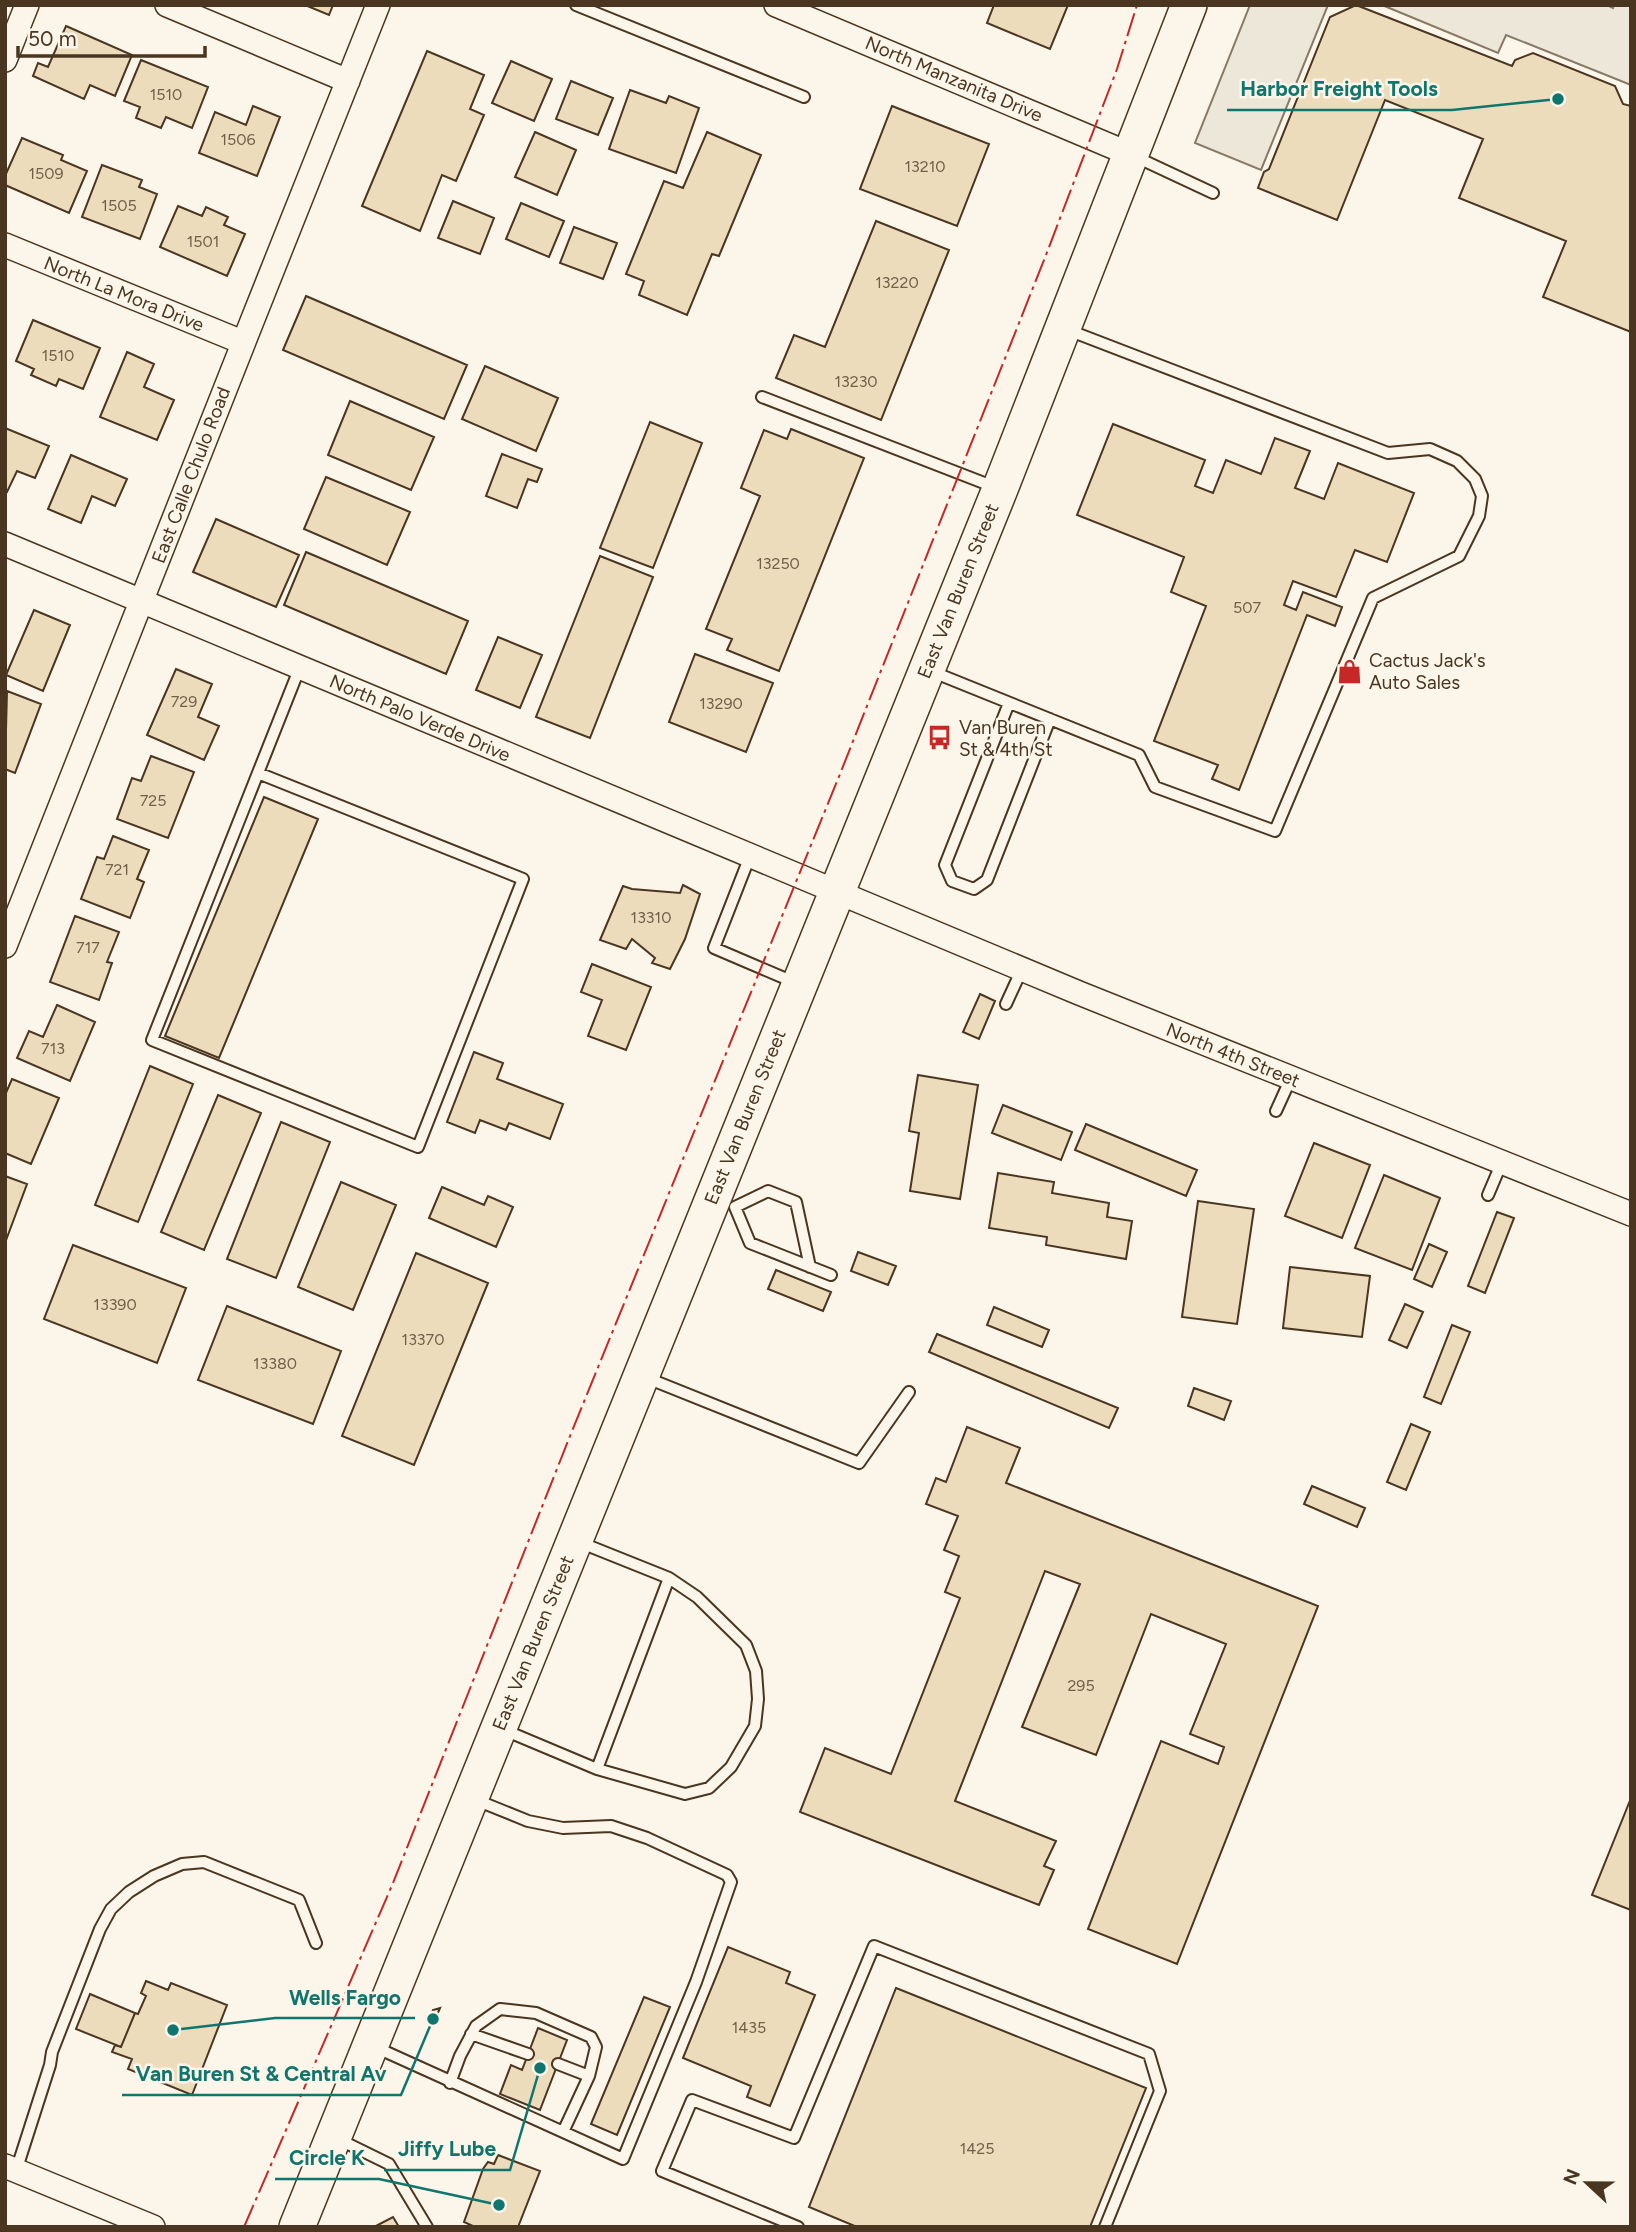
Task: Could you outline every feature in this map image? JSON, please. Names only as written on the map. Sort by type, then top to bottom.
[{"type":"main road","name":"East Van Buren Street","points":[[298,2227],[641,1375],[724,1203],[799,984],[1000,489],[1189,5]]},
{"type":"street","points":[[5,60],[27,5]]},
{"type":"street","points":[[167,5],[348,81]]},
{"type":"street","name":"East Calle Chulo Road","points":[[5,946],[143,601],[242,342],[378,5]]},
{"type":"street","name":"North Manzanita Drive","points":[[776,5],[1132,155]]},
{"type":"street","name":"North La Mora Drive","points":[[5,245],[242,342]]},
{"type":"street","name":"North Palo Verde Drive","points":[[5,544],[836,893]]},
{"type":"street","name":"North 4th Street","points":[[836,893],[1631,1214]]},
{"type":"street","points":[[10,2169],[153,2227]]},
{"type":"lane","points":[[576,5],[804,97]]},
{"type":"lane","points":[[1132,155],[1213,193]]},
{"type":"lane","points":[[927,669],[1139,755],[1155,787],[1275,831],[1373,598],[1458,556],[1479,516],[1482,496],[1475,479],[1457,461],[1430,449],[1388,453],[1063,328]]},
{"type":"lane","points":[[762,397],[1000,489]]},
{"type":"lane","points":[[258,773],[523,880],[418,1147],[152,1040],[300,667]]},
{"type":"lane","points":[[1009,702],[945,865],[953,881],[974,889],[987,880],[1050,719]]},
{"type":"lane","points":[[750,856],[714,948],[799,984]]},
{"type":"lane","points":[[1006,1004],[1022,969]]},
{"type":"lane","points":[[1276,1111],[1291,1078]]},
{"type":"lane","points":[[1488,1195],[1502,1162]]},
{"type":"lane","points":[[810,1267],[796,1202],[768,1191],[724,1203],[750,1243],[810,1267],[831,1275]]},
{"type":"lane","points":[[641,1375],[859,1463],[909,1392]]},
{"type":"lane","points":[[499,1728],[597,1769],[685,1794],[709,1788],[731,1767],[755,1726],[758,1699],[756,1671],[746,1645],[697,1597],[669,1578],[575,1540]]},
{"type":"lane","points":[[597,1769],[669,1578]]},
{"type":"lane","points":[[370,2045],[623,2159],[696,1982],[732,1882],[727,1875],[647,1838],[611,1826],[563,1828],[528,1821],[470,1798]]},
{"type":"lane","points":[[10,2169],[40,2097],[50,2065],[51,2052],[100,1928],[111,1909],[130,1892],[154,1876],[182,1864],[204,1862],[299,1900],[316,1942]]},
{"type":"lane","points":[[797,2227],[662,2172],[692,2099],[794,2138],[874,1946],[1149,2054],[1160,2091],[1105,2227]]},
{"type":"lane","points":[[450,2083],[476,2026],[500,2008],[536,2013],[591,2037],[596,2047],[589,2076],[563,2132]]},
{"type":"lane","points":[[471,2034],[528,2054]]},
{"type":"lane","points":[[558,2064],[589,2076]]},
{"type":"lane","points":[[333,2137],[389,2164],[427,2227]]},
{"type":"shaded area","points":[[1250,5],[1328,5],[1261,170],[1195,143]]},
{"type":"shaded area","points":[[1382,5],[1607,5],[1613,8],[1614,5],[1631,5],[1631,85],[1506,35],[1498,53]]},
{"type":"building","points":[[305,5],[333,5],[329,15]]},
{"type":"building","points":[[994,5],[1068,5],[1050,49],[987,23]]},
{"type":"building","points":[[1356,5],[1512,66],[1515,60],[1533,53],[1615,86],[1623,104],[1631,106],[1631,332],[1543,297],[1566,241],[1459,198],[1483,139],[1385,100],[1337,220],[1258,188],[1264,172],[1269,169],[1330,17]]},
{"type":"building","points":[[66,26],[132,55],[115,96],[90,85],[84,99],[33,76],[38,63],[48,67]]},
{"type":"building","points":[[427,51],[484,75],[470,109],[484,115],[456,181],[442,175],[420,231],[362,206]]},
{"type":"building","points":[[141,60],[208,87],[192,128],[166,117],[161,128],[136,118],[140,107],[124,101]]},
{"type":"building","points":[[511,61],[552,79],[534,121],[492,103]]},
{"type":"building","points":[[571,81],[613,98],[598,135],[556,119]]},
{"type":"building","points":[[630,90],[666,103],[669,96],[699,108],[676,173],[609,149]]},
{"type":"building","points":[[253,106],[280,117],[257,176],[199,153],[215,112],[246,125]]},
{"type":"building","points":[[892,106],[989,144],[957,226],[860,189]]},
{"type":"building","points":[[535,132],[576,150],[557,195],[515,177]]},
{"type":"building","points":[[707,132],[761,155],[719,256],[712,254],[687,315],[639,295],[644,281],[626,274],[664,181],[683,188]]},
{"type":"building","points":[[22,138],[63,155],[61,160],[87,171],[69,213],[5,185],[5,176]]},
{"type":"building","points":[[102,165],[142,180],[139,187],[157,194],[140,239],[82,217]]},
{"type":"building","points":[[453,201],[494,218],[480,254],[438,238]]},
{"type":"building","points":[[521,203],[564,221],[549,257],[506,239]]},
{"type":"building","points":[[178,206],[202,216],[206,207],[228,217],[224,225],[245,234],[227,276],[160,247]]},
{"type":"building","points":[[876,221],[949,250],[881,420],[776,378],[794,335],[825,347]]},
{"type":"building","points":[[574,227],[617,243],[603,279],[560,263]]},
{"type":"building","points":[[306,296],[467,365],[444,419],[283,350]]},
{"type":"building","points":[[33,320],[100,348],[83,389],[59,379],[56,386],[31,375],[34,369],[16,361]]},
{"type":"building","points":[[127,352],[154,364],[144,387],[174,400],[157,440],[100,417]]},
{"type":"building","points":[[485,366],[558,398],[536,451],[462,419]]},
{"type":"building","points":[[350,401],[434,437],[411,490],[328,455]]},
{"type":"building","points":[[650,422],[702,443],[653,568],[600,548]]},
{"type":"building","points":[[1113,424],[1205,460],[1195,486],[1213,493],[1226,460],[1261,474],[1275,438],[1310,451],[1295,488],[1324,499],[1338,463],[1414,493],[1387,562],[1355,550],[1336,597],[1293,581],[1284,605],[1296,610],[1303,592],[1342,607],[1335,626],[1307,615],[1239,790],[1212,779],[1218,765],[1154,741],[1206,606],[1171,592],[1184,557],[1077,515]]},
{"type":"building","points":[[5,428],[49,446],[35,478],[17,471],[7,492],[5,491]]},
{"type":"building","points":[[791,429],[864,458],[779,671],[727,650],[732,639],[706,629],[760,496],[741,488],[764,430],[787,439]]},
{"type":"building","points":[[502,454],[542,469],[537,482],[528,479],[517,508],[486,496]]},
{"type":"building","points":[[71,455],[127,479],[115,506],[92,496],[81,523],[48,509]]},
{"type":"building","points":[[326,477],[410,512],[387,565],[304,529]]},
{"type":"building","points":[[216,519],[299,555],[276,607],[193,572]]},
{"type":"building","points":[[306,552],[468,621],[446,674],[284,605]]},
{"type":"building","points":[[600,556],[653,577],[590,738],[536,717]]},
{"type":"building","points":[[34,610],[70,625],[43,691],[6,675]]},
{"type":"building","points":[[498,637],[542,655],[520,708],[476,690]]},
{"type":"building","points":[[695,654],[773,683],[746,752],[669,722]]},
{"type":"building","points":[[176,669],[212,684],[198,717],[219,726],[204,760],[147,735]]},
{"type":"building","points":[[7,691],[41,704],[15,773],[5,769]]},
{"type":"building","points":[[151,756],[194,772],[168,838],[117,819],[132,778],[141,781]]},
{"type":"building","points":[[264,797],[318,819],[219,1058],[165,1036]]},
{"type":"building","points":[[113,836],[149,850],[137,879],[144,882],[130,918],[81,899],[97,857],[104,859]]},
{"type":"building","points":[[683,885],[700,894],[685,939],[670,969],[652,963],[655,958],[632,939],[626,949],[600,940],[623,886],[680,893]]},
{"type":"building","points":[[75,916],[119,932],[107,962],[112,963],[99,1000],[50,982]]},
{"type":"building","points":[[592,964],[651,987],[626,1050],[588,1036],[602,1000],[581,992]]},
{"type":"building","points":[[980,994],[995,1001],[979,1039],[963,1032]]},
{"type":"building","points":[[57,1005],[95,1022],[70,1081],[17,1058],[29,1031],[43,1037]]},
{"type":"building","points":[[474,1052],[503,1063],[497,1079],[563,1104],[550,1139],[509,1123],[506,1130],[480,1120],[475,1133],[447,1122]]},
{"type":"building","points":[[150,1066],[193,1084],[138,1222],[95,1205]]},
{"type":"building","points":[[918,1075],[978,1085],[960,1199],[910,1191],[919,1133],[909,1131]]},
{"type":"building","points":[[12,1079],[59,1098],[31,1164],[5,1153],[5,1095]]},
{"type":"building","points":[[218,1095],[261,1113],[204,1250],[161,1232]]},
{"type":"building","points":[[1003,1105],[1072,1132],[1061,1160],[992,1133]]},
{"type":"building","points":[[281,1122],[330,1142],[276,1278],[227,1259]]},
{"type":"building","points":[[1086,1124],[1197,1170],[1186,1196],[1075,1150]]},
{"type":"building","points":[[1314,1143],[1370,1165],[1342,1238],[1285,1216]]},
{"type":"building","points":[[998,1173],[1054,1182],[1052,1193],[1109,1203],[1107,1217],[1132,1221],[1126,1259],[1046,1245],[1047,1237],[989,1228]]},
{"type":"building","points":[[1384,1175],[1440,1198],[1412,1270],[1355,1248]]},
{"type":"building","points":[[5,1176],[27,1184],[5,1243]]},
{"type":"building","points":[[341,1182],[396,1205],[353,1310],[298,1287]]},
{"type":"building","points":[[442,1187],[484,1205],[488,1196],[513,1207],[496,1247],[429,1218]]},
{"type":"building","points":[[1198,1201],[1254,1209],[1237,1324],[1182,1317]]},
{"type":"building","points":[[1497,1212],[1514,1218],[1485,1293],[1468,1286]]},
{"type":"building","points":[[1429,1244],[1447,1252],[1432,1287],[1414,1279]]},
{"type":"building","points":[[73,1245],[186,1288],[157,1363],[44,1319]]},
{"type":"building","points":[[858,1252],[896,1266],[888,1285],[851,1271]]},
{"type":"building","points":[[416,1253],[488,1283],[414,1465],[342,1436]]},
{"type":"building","points":[[1290,1267],[1370,1276],[1362,1337],[1283,1328]]},
{"type":"building","points":[[776,1270],[831,1292],[823,1311],[768,1289]]},
{"type":"building","points":[[1405,1304],[1423,1312],[1407,1348],[1389,1340]]},
{"type":"building","points":[[227,1306],[341,1351],[313,1424],[198,1380]]},
{"type":"building","points":[[994,1307],[1049,1330],[1042,1347],[987,1325]]},
{"type":"building","points":[[1452,1325],[1470,1332],[1441,1404],[1424,1397]]},
{"type":"building","points":[[937,1334],[1118,1408],[1109,1428],[929,1352]]},
{"type":"building","points":[[1194,1388],[1231,1401],[1224,1420],[1188,1406]]},
{"type":"building","points":[[1411,1424],[1430,1432],[1406,1490],[1387,1482]]},
{"type":"building","points":[[967,1427],[1020,1448],[1006,1483],[1318,1606],[1177,1964],[1088,1929],[1161,1741],[1218,1764],[1224,1747],[1190,1734],[1226,1644],[1151,1614],[1096,1755],[1022,1727],[1080,1584],[1045,1571],[955,1801],[1056,1841],[1044,1866],[1054,1870],[1039,1905],[800,1812],[825,1748],[891,1774],[960,1598],[945,1592],[959,1556],[944,1550],[958,1516],[926,1504],[936,1478],[946,1482]]},
{"type":"building","points":[[1312,1486],[1365,1508],[1357,1527],[1304,1504]]},
{"type":"building","points":[[1631,1798],[1631,1910],[1592,1895]]},
{"type":"building","points":[[728,1947],[790,1972],[786,1983],[815,1995],[770,2106],[747,2097],[751,2086],[683,2058]]},
{"type":"building","points":[[146,1981],[168,1990],[171,1983],[227,2005],[192,2095],[128,2069],[132,2059],[112,2052],[115,2045],[121,2047],[135,2013],[138,2014],[146,1996],[141,1993]]},
{"type":"building","points":[[896,1988],[1146,2088],[1090,2227],[857,2227],[809,2207]]},
{"type":"building","points":[[90,1994],[135,2013],[121,2047],[76,2029]]},
{"type":"building","points":[[644,1997],[670,2007],[617,2135],[591,2124]]},
{"type":"building","points":[[440,2008],[434,2022],[429,2020],[433,2010]]},
{"type":"building","points":[[538,2028],[567,2040],[540,2110],[500,2094],[511,2065],[522,2070]]},
{"type":"building","points":[[498,2155],[540,2171],[518,2227],[475,2227],[464,2222],[483,2169],[488,2162],[494,2164]]},
{"type":"building","points":[[393,2217],[399,2227],[374,2227]]},
{"type":"power","points":[[244,2227],[393,1883],[570,1436],[840,774],[1046,255],[1117,69],[1137,5]]},
{"type":"place","name":"Harbor Freight Tools","points":[[1558,99]]},
{"type":"place","name":"Cactus Jack's Auto Sales","points":[[1349,671]]},
{"type":"place","name":"Van Buren St & 4th St","points":[[939,738]]},
{"type":"place","name":"Van Buren St & Central Av","points":[[433,2019]]},
{"type":"place","name":"Wells Fargo","points":[[173,2030]]},
{"type":"place","name":"Jiffy Lube","points":[[540,2068]]},
{"type":"place","name":"Circle K","points":[[499,2205]]}]
